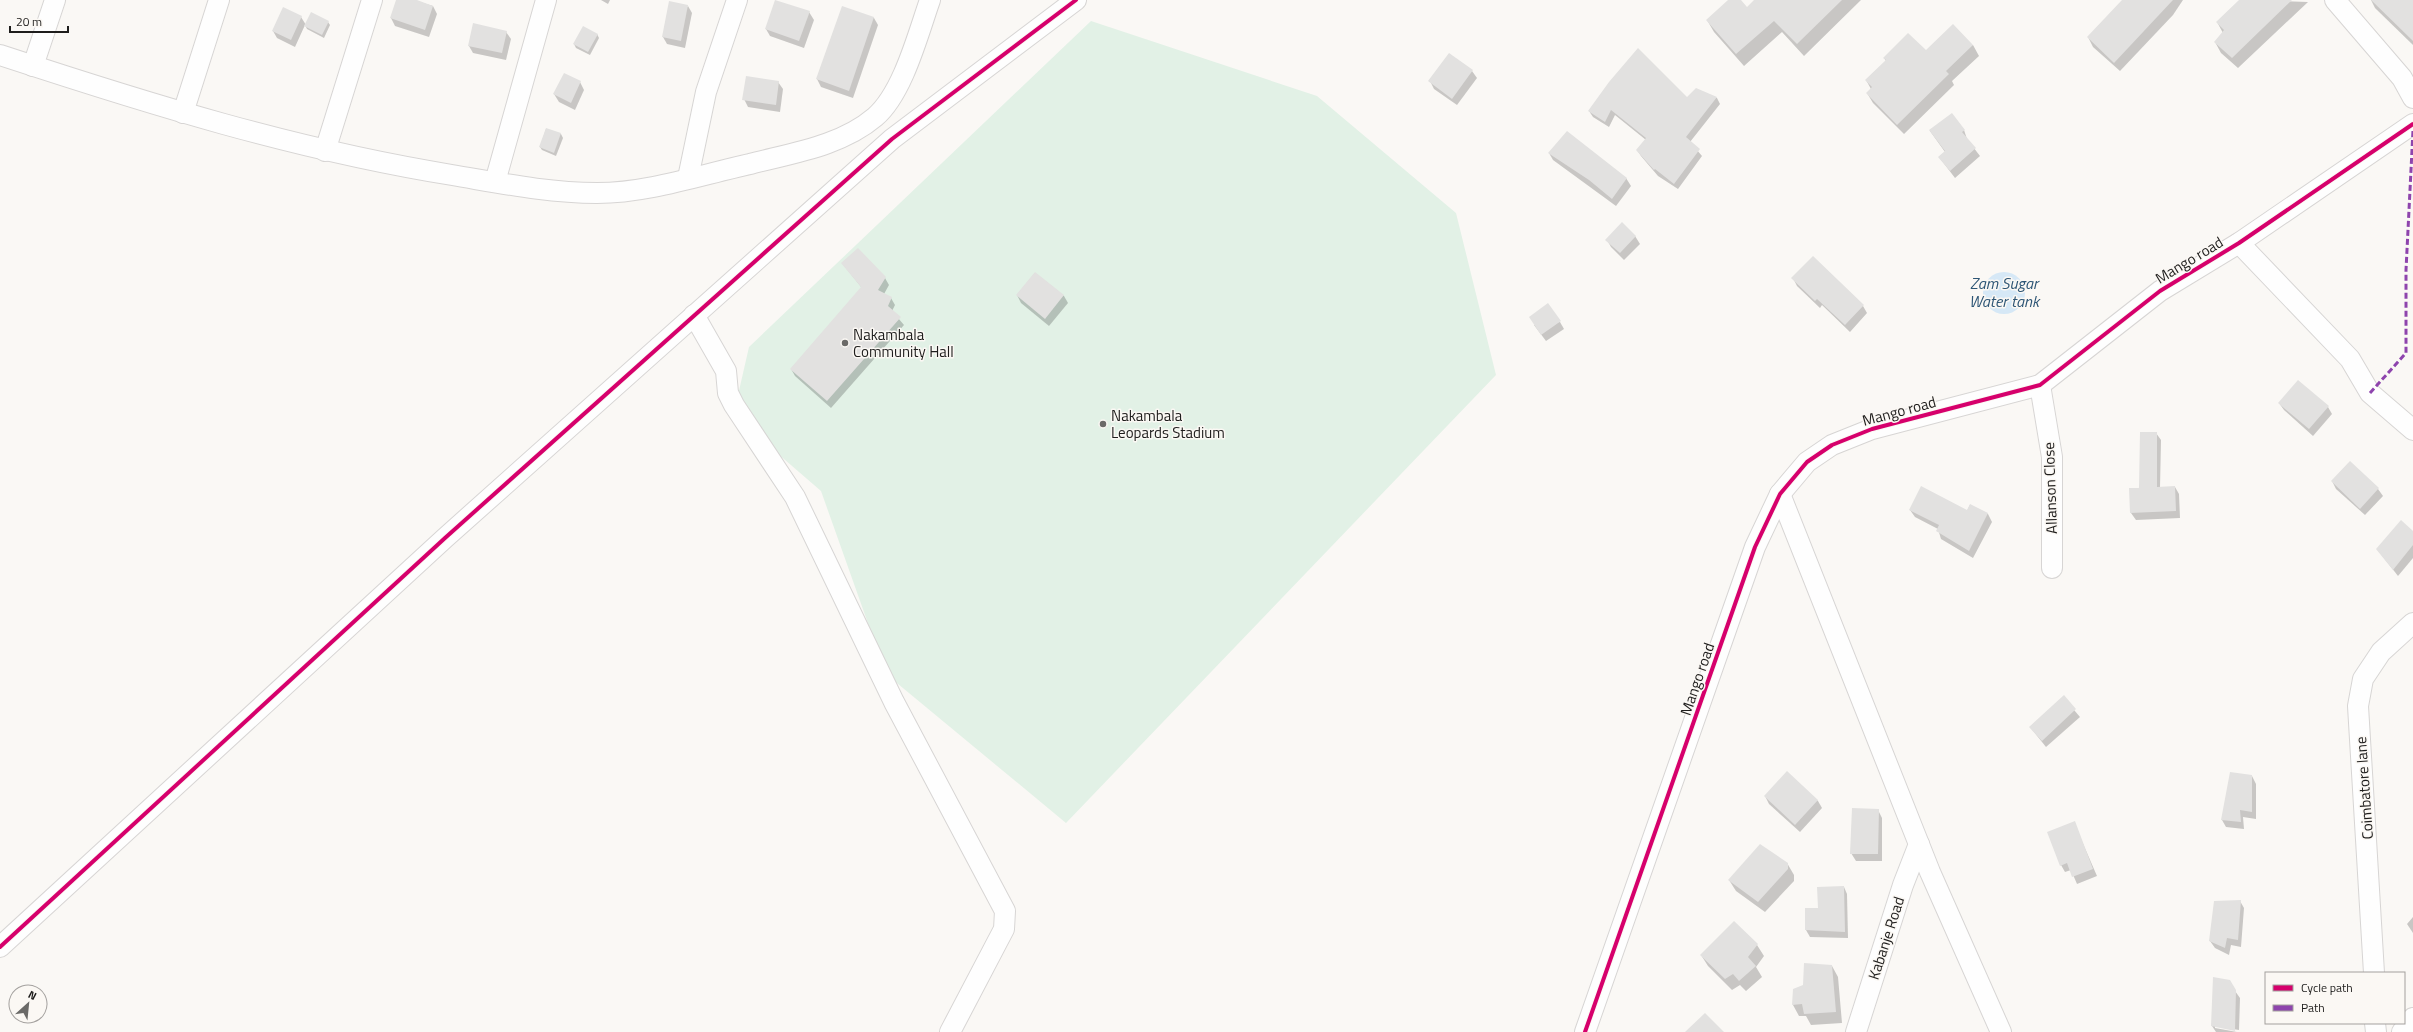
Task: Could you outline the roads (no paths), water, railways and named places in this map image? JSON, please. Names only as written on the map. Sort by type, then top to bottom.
[{"type":"street","points":[[32,66],[55,0]]},
{"type":"street","points":[[183,112],[219,0]]},
{"type":"street","points":[[325,151],[372,0]]},
{"type":"street","points":[[495,182],[546,0]]},
{"type":"street","points":[[688,178],[706,92],[737,0]]},
{"type":"street","points":[[0,55],[183,112],[325,151],[551,191],[599,193],[638,189],[688,178],[806,150],[846,136],[877,116],[901,81],[930,0]]},
{"type":"street","points":[[0,947],[445,538],[892,139],[1076,0]]},
{"type":"street","points":[[2335,0],[2402,78],[2413,98]]},
{"type":"street","points":[[877,116],[892,139]]},
{"type":"street","name":"Mango road","points":[[1585,1032],[1755,547],[1780,494],[1807,462],[1832,445],[1872,429],[2040,385],[2160,291],[2239,243],[2413,124]]},
{"type":"street","points":[[2239,243],[2350,359],[2370,393],[2413,430]]},
{"type":"street","points":[[694,315],[726,371],[728,392],[734,405],[795,497],[894,702],[1005,911],[1004,929],[950,1032]]},
{"type":"street","name":"Allanson Close","points":[[2040,385],[2052,457],[2052,568]]},
{"type":"street","points":[[1780,494],[1919,844],[2001,1032]]},
{"type":"street","name":"Coimbatore lane","points":[[2374,972],[2358,706],[2363,679],[2381,652],[2413,623]]},
{"type":"street","name":"Kabanje Road","points":[[1856,1032],[1903,885],[1919,844]]},
{"type":"street","points":[[2402,1032],[2413,1018]]},
{"type":"water","name":"Zam Sugar Water tank","points":[[2004,272],[2019,278],[2025,293],[2019,308],[2004,314],[1989,308],[1983,293],[1989,278]]},
{"type":"place","name":"Nakambala Community Hall","points":[[845,343]]},
{"type":"place","name":"Nakambala Leopards Stadium","points":[[1103,424]]}]
